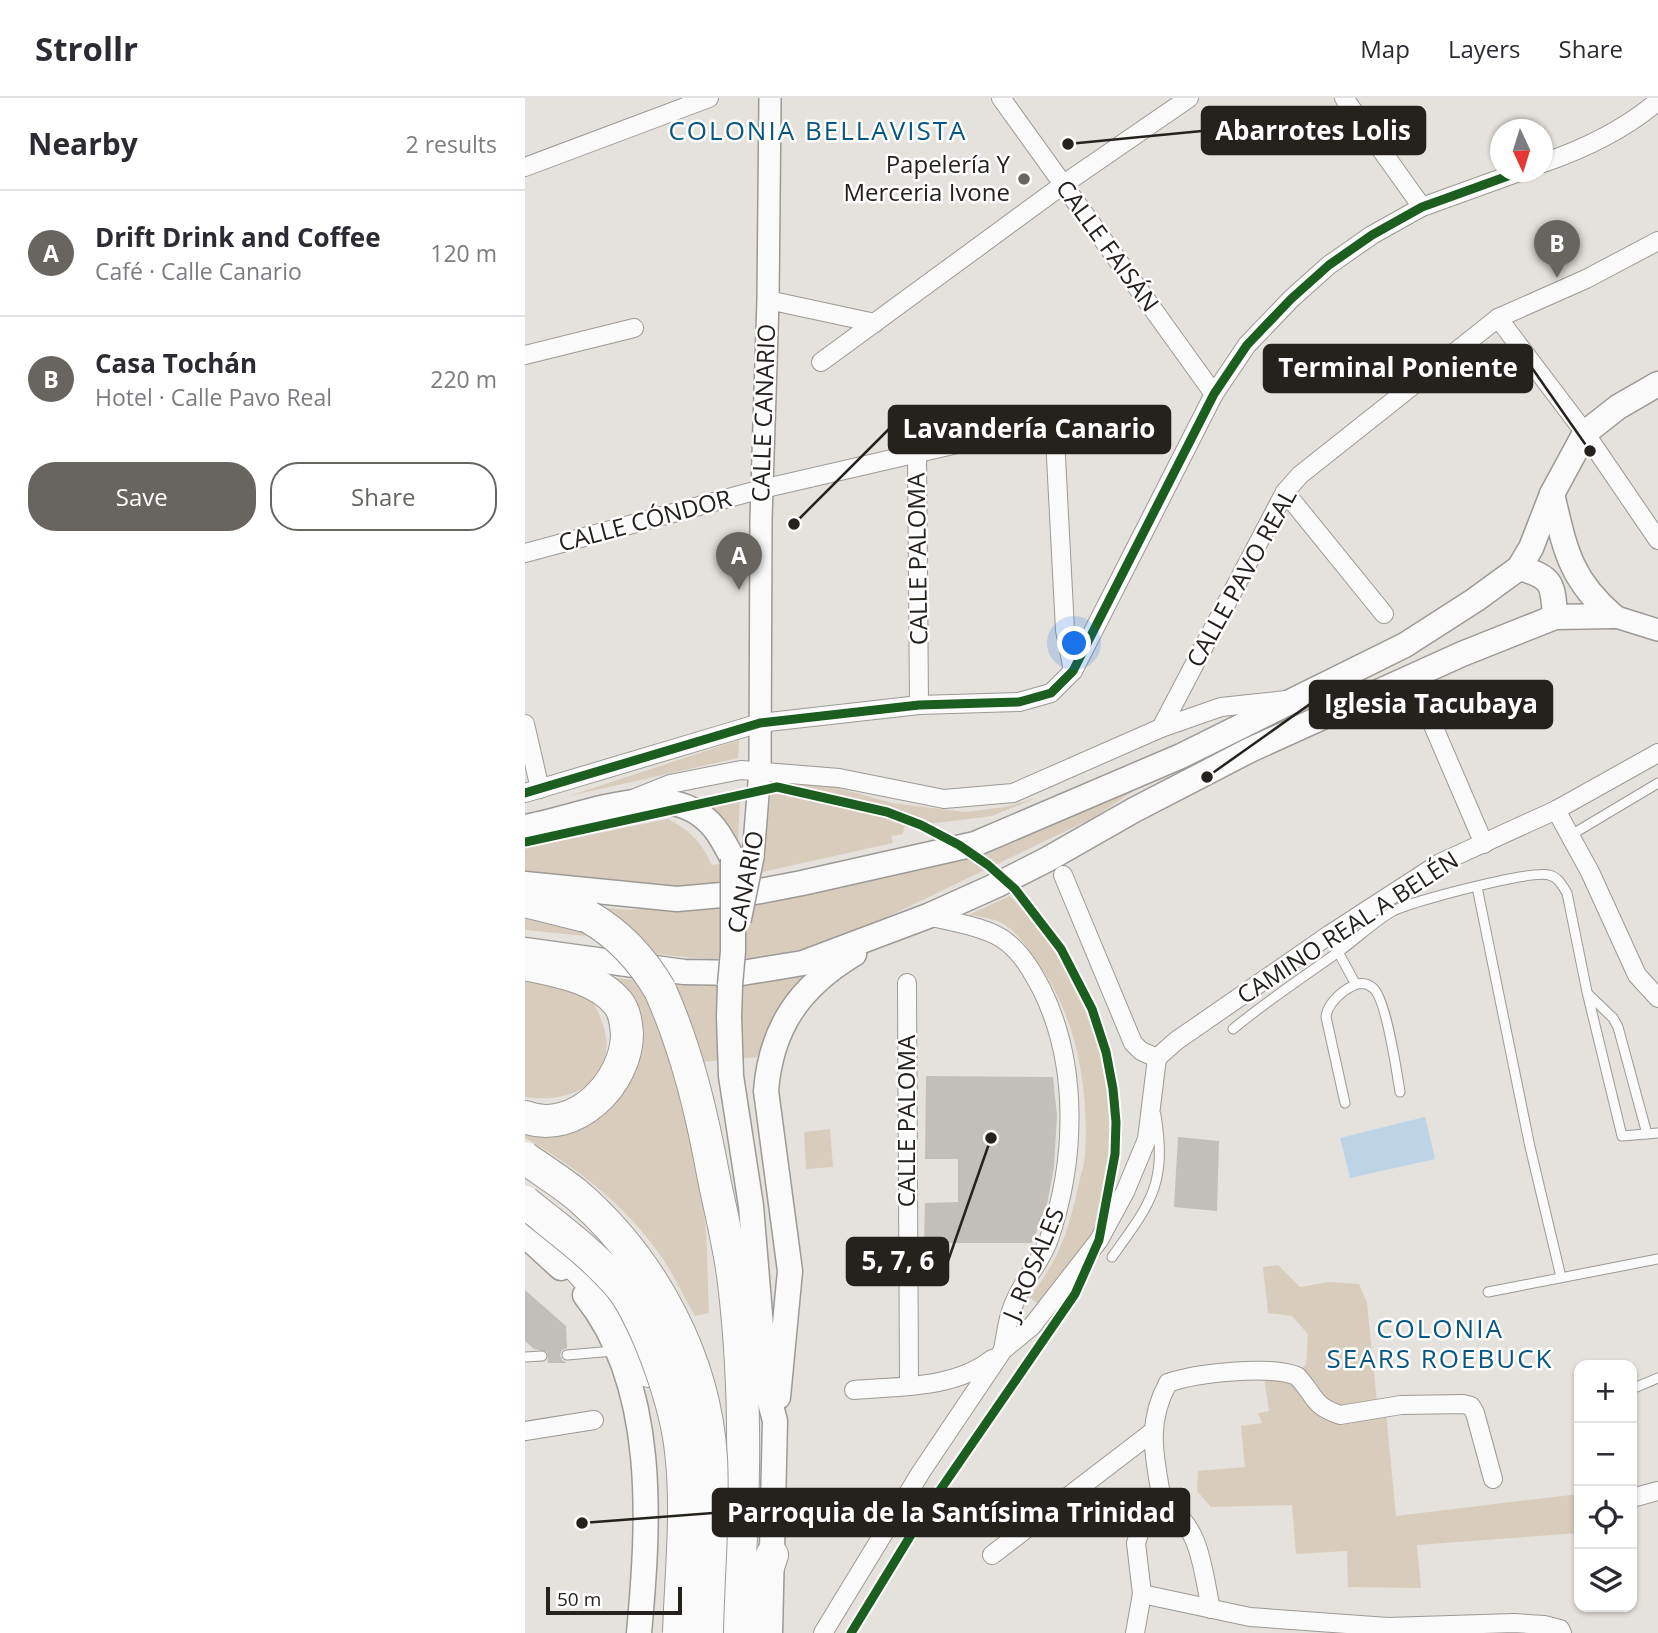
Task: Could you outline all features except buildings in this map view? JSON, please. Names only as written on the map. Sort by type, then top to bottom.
[{"type":"highway","points":[[525,901],[589,917],[629,947],[641,960],[660,990],[691,1077],[706,1138],[734,1282],[741,1370],[743,1438],[735,1633]]},
{"type":"highway","points":[[525,964],[579,978],[608,994],[623,1011],[627,1039],[617,1073],[582,1110],[557,1120],[542,1121],[525,1117]]},
{"type":"highway","points":[[525,1159],[557,1184],[587,1214],[634,1266],[669,1314],[693,1357],[708,1397],[716,1440],[717,1463]]},
{"type":"highway","points":[[525,1159],[576,1195],[610,1228],[637,1260],[668,1309],[688,1357],[701,1400],[711,1457],[708,1633]]},
{"type":"highway","points":[[708,1633],[725,1365],[719,1200]]},
{"type":"highway","points":[[525,1202],[582,1246],[622,1289],[643,1324],[660,1364],[673,1408],[681,1451],[683,1489],[679,1633]]},
{"type":"highway","points":[[525,1214],[599,1289],[632,1338],[657,1392],[664,1417],[670,1468],[665,1633]]},
{"type":"highway","points":[[740,1546],[746,1633]]},
{"type":"highway","points":[[754,1633],[763,1582],[772,1555]]},
{"type":"main road","points":[[525,884],[655,898],[702,898],[802,883],[975,844],[1181,756],[1405,645],[1475,600],[1518,568],[1531,548],[1552,494],[1585,433],[1618,407],[1658,384]]},
{"type":"main road","points":[[1552,494],[1565,549],[1573,568],[1594,600],[1613,616]]},
{"type":"main road","points":[[1518,568],[1536,572],[1549,580],[1553,589],[1555,617]]},
{"type":"main road","points":[[525,950],[684,972],[742,973],[803,963],[928,916],[1048,859],[1134,810],[1250,750],[1438,664],[1555,617],[1613,616]]},
{"type":"main road","points":[[525,827],[623,803],[665,802],[688,807],[700,814],[743,858],[730,985],[731,1076],[751,1206],[766,1387],[775,1422]]},
{"type":"main road","points":[[770,1633],[775,1422],[790,1271],[767,1091],[769,1063],[787,1017],[807,990],[838,964],[898,928]]},
{"type":"main road","points":[[525,1235],[564,1270],[597,1310],[617,1351],[637,1409],[646,1491],[639,1633]]},
{"type":"street","points":[[525,167],[709,98]]},
{"type":"street","name":"CALLE CANARIO","points":[[760,771],[762,489],[768,300],[770,98]]},
{"type":"street","name":"CALLE FAISÁN","points":[[1001,98],[1214,394]]},
{"type":"street","points":[[821,362],[1064,184],[1189,98]]},
{"type":"street","points":[[1345,98],[1422,208]]},
{"type":"street","points":[[1553,159],[1581,150],[1620,128],[1658,101]]},
{"type":"street","points":[[525,724],[533,791],[760,723],[919,705],[1019,702],[1051,693],[1073,671],[1214,394],[1247,345],[1291,299],[1329,265],[1372,235],[1422,208],[1492,182]]},
{"type":"street","name":"CALLE PAVO REAL","points":[[1161,727],[1285,492],[1300,475],[1498,318],[1586,279],[1658,241]]},
{"type":"street","points":[[768,300],[875,323]]},
{"type":"street","points":[[1498,318],[1585,433],[1658,540]]},
{"type":"street","points":[[525,355],[633,327]]},
{"type":"street","name":"CALLE CÓNDOR","points":[[525,553],[762,489],[1040,425],[1051,427],[1055,439],[1065,630],[1073,671]]},
{"type":"street","name":"CALLE PALOMA","points":[[917,454],[919,705]]},
{"type":"street","points":[[1285,492],[1384,614]]},
{"type":"street","points":[[1613,616],[1658,630]]},
{"type":"street","points":[[623,803],[670,784],[741,770],[839,778],[944,799],[1013,793],[1161,727],[1221,707],[1296,699]]},
{"type":"street","points":[[1429,716],[1484,845]]},
{"type":"street","name":"CAMINO REAL A BELÉN","points":[[1157,1058],[1176,1041],[1329,935],[1440,863],[1556,810],[1658,753]]},
{"type":"street","name":"CANARIO","points":[[743,858],[760,771]]},
{"type":"street","points":[[1556,810],[1571,835],[1637,975],[1658,998]]},
{"type":"street","points":[[854,1390],[966,1376],[1033,1326],[1099,1240],[1125,1192],[1147,1139],[1157,1058],[1141,1051],[1133,1043],[1063,876]]},
{"type":"street","name":"J. ROSALES","points":[[928,916],[990,933],[1007,941],[1022,957],[1037,981],[1050,1007],[1065,1054],[1069,1144],[1062,1197],[1048,1242],[1016,1298],[1003,1350]]},
{"type":"street","name":"CALLE PALOMA","points":[[907,983],[909,1385]]},
{"type":"street","points":[[823,1633],[921,1472],[1003,1350]]},
{"type":"street","points":[[1163,1507],[1151,1433],[1160,1397],[1168,1383],[1183,1378],[1254,1371],[1292,1374],[1301,1381],[1314,1401],[1331,1412],[1349,1415],[1381,1407],[1471,1406],[1493,1479]]},
{"type":"street","points":[[525,1431],[594,1420]]},
{"type":"street","points":[[992,1555],[1151,1433]]},
{"type":"street","points":[[1637,1497],[1658,1491]]},
{"type":"street","points":[[1135,1633],[1142,1594],[1136,1543],[1140,1531],[1163,1507]]},
{"type":"street","points":[[1163,1507],[1183,1519],[1192,1532],[1211,1609]]},
{"type":"street","points":[[1142,1594],[1250,1617],[1388,1627],[1514,1623],[1544,1625],[1561,1631]]},
{"type":"lane","points":[[1571,835],[1658,783]]},
{"type":"lane","points":[[1233,1029],[1265,1002],[1392,912],[1427,898],[1539,874],[1551,875],[1560,881],[1567,893],[1587,992],[1622,1136],[1658,1133]]},
{"type":"lane","points":[[1477,887],[1530,1147],[1561,1277]]},
{"type":"lane","points":[[1329,935],[1355,983]]},
{"type":"lane","points":[[1345,1103],[1327,1009],[1341,993],[1355,983],[1367,984],[1375,989],[1380,998],[1395,1057],[1400,1092]]},
{"type":"lane","points":[[1587,992],[1613,1018],[1618,1027],[1647,1134]]},
{"type":"lane","points":[[1112,1256],[1146,1210],[1157,1184],[1160,1144],[1154,1099]]},
{"type":"lane","points":[[1488,1292],[1658,1259]]},
{"type":"lane","points":[[567,1355],[617,1351]]},
{"type":"lane","points":[[525,1357],[542,1356]]},
{"type":"lane","points":[[1637,1387],[1658,1378]]},
{"type":"shaded area","points":[[739,740],[738,758],[569,796]]},
{"type":"shaded area","points":[[772,781],[835,787],[892,803],[965,812],[1005,807],[1036,798],[992,816],[904,827],[903,834],[891,836],[893,843],[713,883],[671,887],[525,875],[525,848],[668,819],[695,838],[712,865],[764,857]]},
{"type":"shaded area","points":[[740,790],[738,842],[722,817],[700,798]]},
{"type":"shaded area","points":[[1135,790],[1095,817],[883,919],[816,946],[768,958],[707,959],[656,954],[623,922],[597,907],[629,910],[696,904],[988,847]]},
{"type":"shaded area","points":[[1010,896],[1036,926],[1076,988],[1101,1056],[1107,1093],[1107,1170],[1099,1222],[1080,1255],[1039,1305],[1029,1297],[1048,1272],[1061,1245],[1071,1218],[1084,1164],[1085,1104],[1070,1028],[1049,981],[1012,930],[994,920],[968,915]]},
{"type":"shaded area","points":[[525,913],[578,929],[596,937],[525,930]]},
{"type":"shaded area","points":[[824,965],[771,1027],[757,1057],[701,1062],[671,981],[748,983],[785,977]]},
{"type":"shaded area","points":[[525,974],[586,996],[599,1015],[607,1047],[604,1063],[587,1085],[574,1092],[559,1097],[525,1097]]},
{"type":"shaded area","points":[[601,977],[637,980],[669,1058],[692,1140],[702,1195],[709,1313],[695,1316],[663,1259],[618,1206],[564,1162],[525,1138],[525,1132],[628,1078]]},
{"type":"shaded area","points":[[830,1129],[833,1167],[806,1169],[804,1132]]},
{"type":"shaded area","points":[[1278,1265],[1300,1287],[1329,1282],[1359,1284],[1367,1303],[1377,1402],[1385,1402],[1396,1516],[1574,1495],[1574,1533],[1417,1545],[1421,1588],[1348,1587],[1347,1551],[1296,1554],[1292,1505],[1211,1507],[1197,1491],[1198,1471],[1245,1467],[1241,1426],[1262,1423],[1258,1413],[1269,1411],[1263,1371],[1302,1369],[1306,1364],[1308,1334],[1292,1316],[1268,1313],[1263,1267]]},
{"type":"water","points":[[1425,1117],[1435,1159],[1350,1178],[1340,1138]]},
{"type":"cycle path","points":[[525,793],[760,723],[919,705],[1019,702],[1051,693],[1073,671],[1214,394],[1247,345],[1291,299],[1329,265],[1372,235],[1422,207],[1491,182]]},
{"type":"cycle path","points":[[525,842],[777,787],[887,812],[921,825],[959,845],[988,865],[1015,889],[1061,949],[1092,1009],[1106,1052],[1116,1122],[1115,1154],[1099,1240],[1075,1294],[925,1512],[851,1633]]},
{"type":"place","name":"Abarrotes Lolis","points":[[1068,144]]},
{"type":"place","name":"Papelería Y Merceria Ivone","points":[[1024,179]]},
{"type":"place","name":"Casa Tochán","points":[[1557,278]]},
{"type":"place","name":"Terminal Poniente","points":[[1590,451]]},
{"type":"place","name":"Lavandería Canario","points":[[794,524]]},
{"type":"place","name":"Drift Drink and Coffee","points":[[739,590]]},
{"type":"place","name":"Iglesia Tacubaya","points":[[1207,777]]},
{"type":"place","name":"5, 7, 6","points":[[991,1138]]},
{"type":"place","name":"Parroquia de la Santísima Trinidad","points":[[582,1523]]},
{"type":"district","name":"COLONIA BELLAVISTA","points":[[818,131]]},
{"type":"district","name":"COLONIA SEARS ROEBUCK","points":[[1440,1344]]}]
